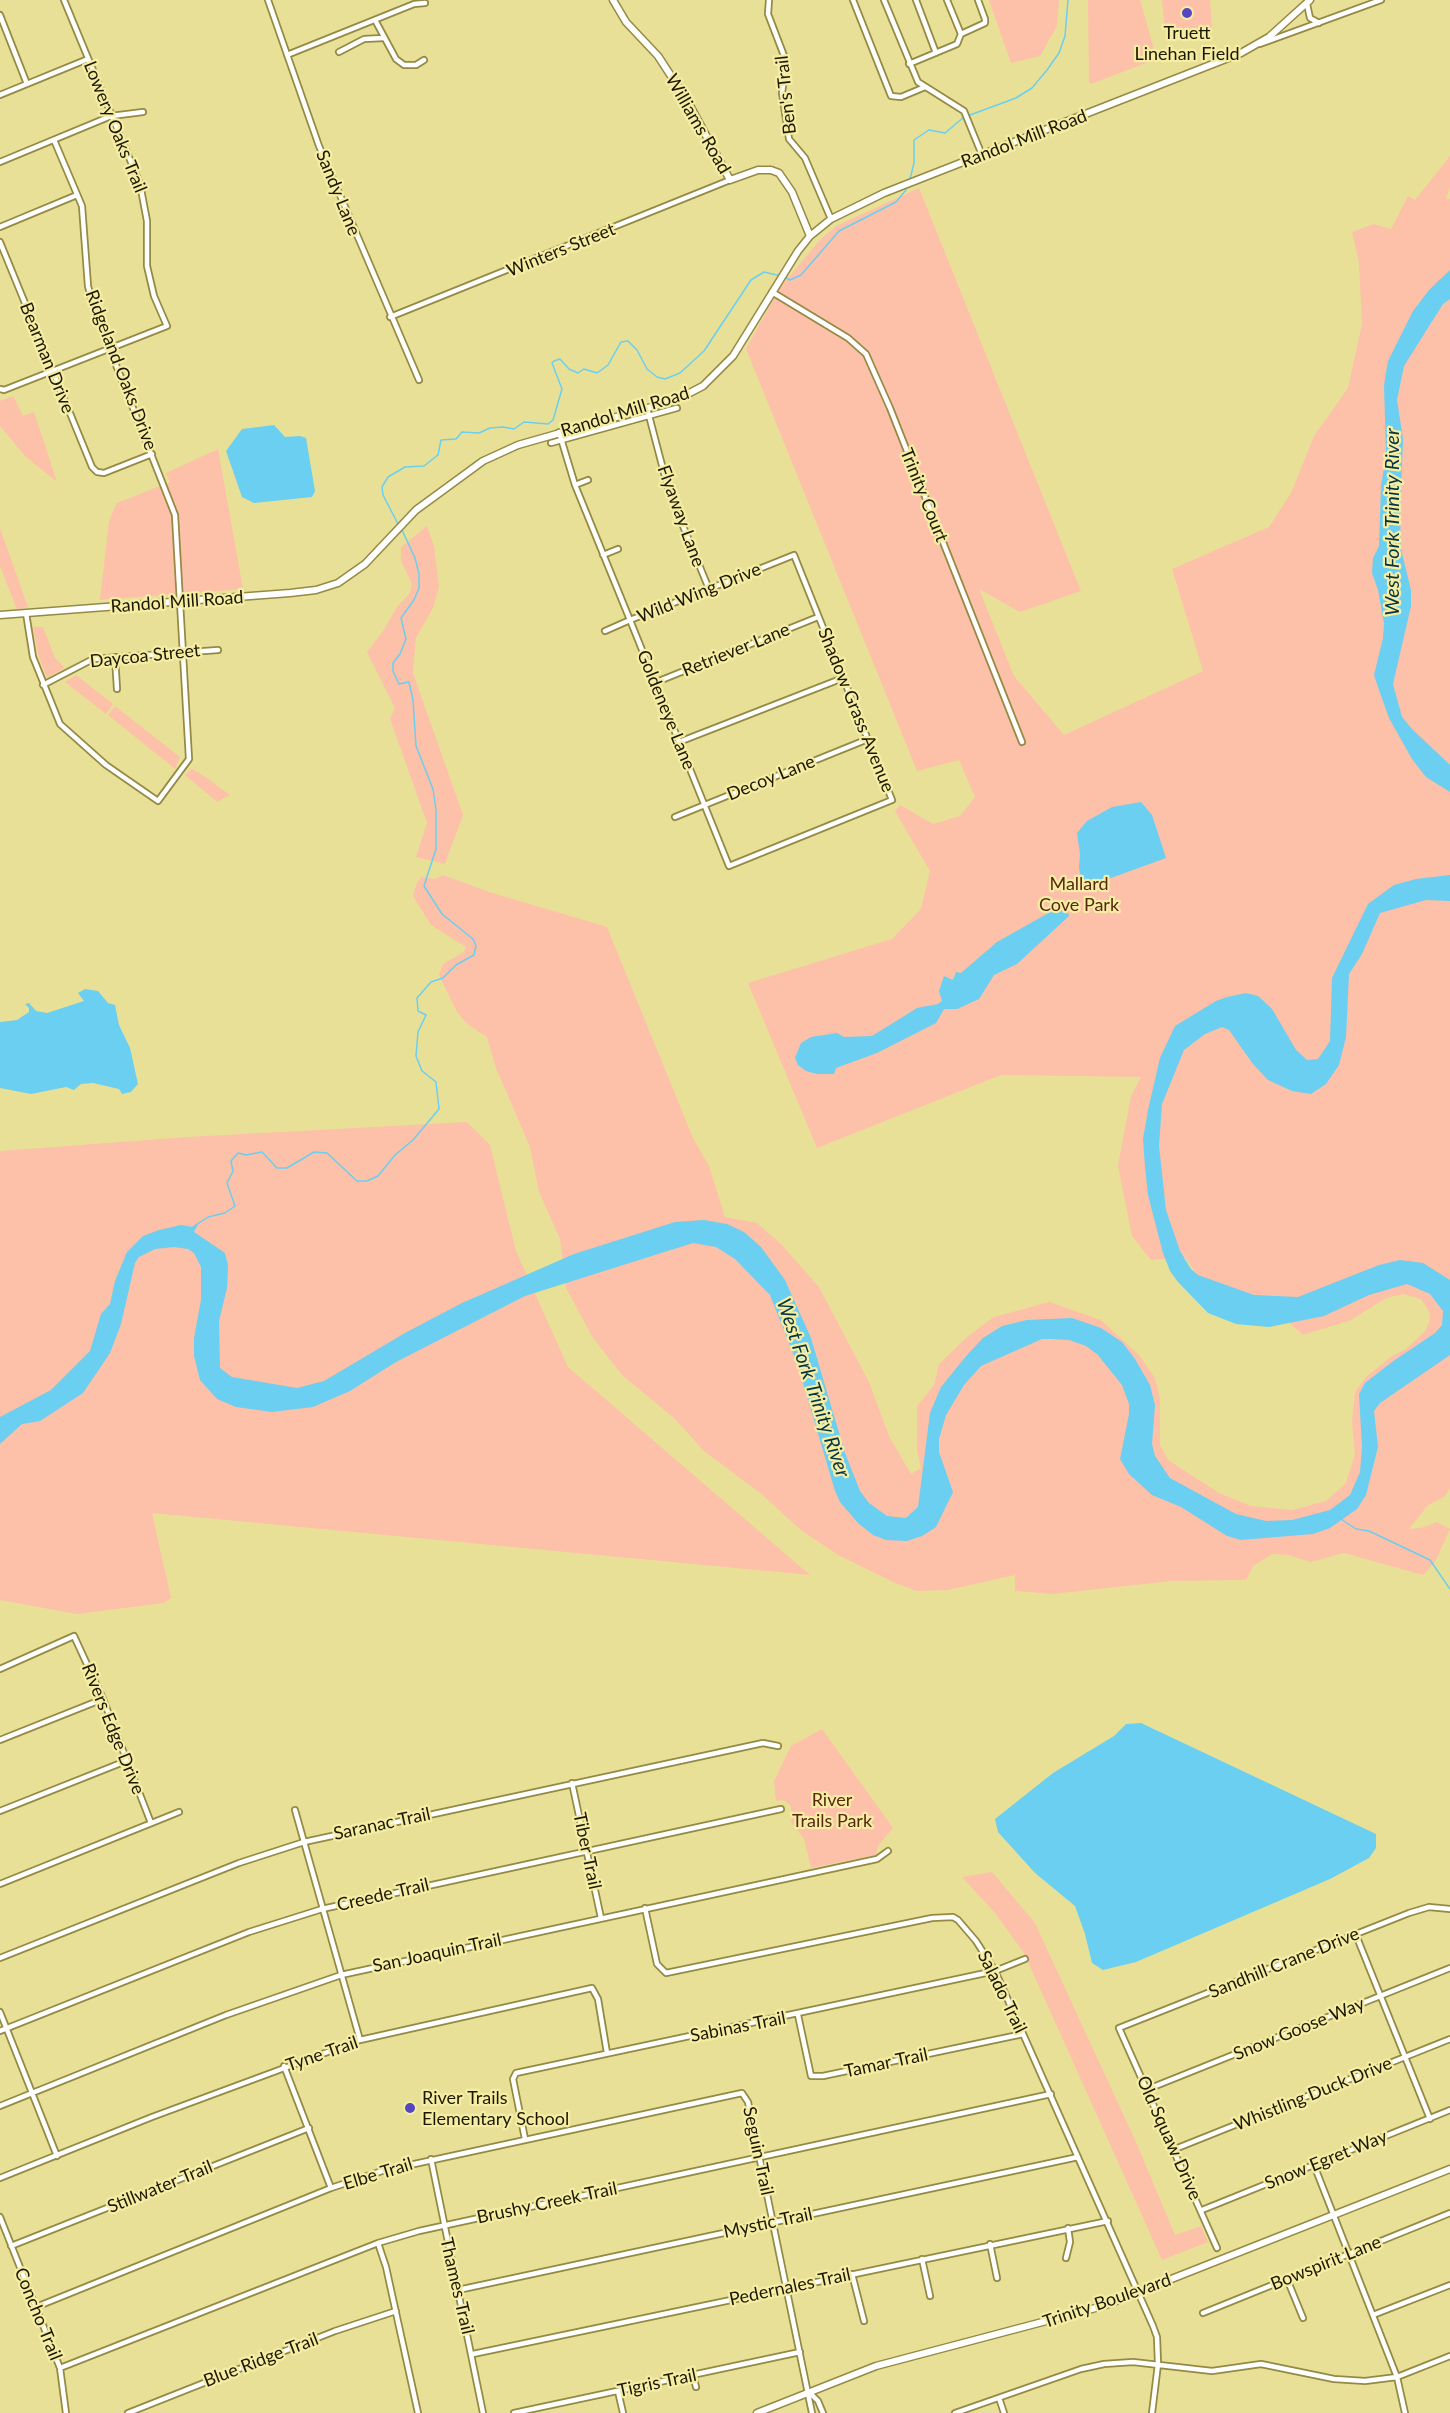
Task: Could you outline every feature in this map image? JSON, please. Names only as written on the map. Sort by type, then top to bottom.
[{"type":"main road","name":"Williams Road","points":[[613,0],[626,22],[658,56],[688,102],[729,180],[758,170],[771,170],[779,173],[792,192],[810,236]]},
{"type":"main road","name":"Randol Mill Road","points":[[0,615],[316,590],[346,578],[386,542],[412,514],[483,461],[518,445],[693,393],[711,380],[733,356],[777,282],[810,236],[831,219],[862,202],[1223,61],[1255,45],[1282,27],[1308,2]]},
{"type":"main road","name":"Trinity Boulevard","points":[[758,2413],[908,2356],[1059,2319],[1139,2292],[1450,2169]]},
{"type":"street","name":"Lowery Oaks Trail","points":[[64,0],[145,202],[147,266],[154,296],[167,326],[110,348]]},
{"type":"street","name":"Sandy Lane","points":[[268,0],[319,147],[390,317],[419,380]]},
{"type":"street","name":"Ben's Trail","points":[[769,0],[768,14],[786,61],[782,93],[789,139],[805,158],[831,219]]},
{"type":"street","points":[[854,0],[891,96],[901,98],[925,87]]},
{"type":"street","points":[[884,0],[918,82],[964,111],[982,155]]},
{"type":"street","points":[[916,0],[936,53]]},
{"type":"street","points":[[947,0],[961,34]]},
{"type":"street","points":[[909,64],[957,44],[961,34],[985,23],[986,19],[978,0]]},
{"type":"street","points":[[1255,45],[1322,23],[1381,0]]},
{"type":"street","points":[[1308,2],[1310,18],[1316,23],[1322,23]]},
{"type":"street","points":[[287,55],[414,4],[425,3]]},
{"type":"street","points":[[0,15],[27,84]]},
{"type":"street","points":[[375,20],[396,59],[404,64],[416,65],[424,60]]},
{"type":"street","points":[[339,52],[364,39],[383,38]]},
{"type":"street","points":[[0,95],[88,59]]},
{"type":"street","points":[[0,162],[111,116],[143,112]]},
{"type":"street","name":"Ridgeland Oaks Drive","points":[[44,685],[63,730],[106,765],[158,801],[189,759],[175,515],[88,286],[84,218],[54,140]]},
{"type":"street","name":"Winters Street","points":[[390,317],[582,242],[729,180]]},
{"type":"street","points":[[0,227],[77,195]]},
{"type":"street","name":"Bearman Drive","points":[[0,242],[92,467],[97,472],[104,473],[152,454]]},
{"type":"street","name":"Trinity Court","points":[[772,292],[848,338],[866,354],[890,408],[1022,742]]},
{"type":"street","points":[[2,389],[110,348]]},
{"type":"street","name":"Flyaway Lane","points":[[647,408],[669,492],[709,588]]},
{"type":"street","name":"Randol Mill Road","points":[[551,443],[677,408]]},
{"type":"street","name":"Goldeneye Lane","points":[[559,432],[575,485],[729,866]]},
{"type":"street","points":[[575,485],[588,480]]},
{"type":"street","points":[[603,555],[618,549]]},
{"type":"street","name":"Wild Wing Drive","points":[[604,631],[794,555]]},
{"type":"street","name":"Shadow Grass Avenue","points":[[729,866],[892,800],[794,555]]},
{"type":"street","points":[[26,613],[30,645],[44,685]]},
{"type":"street","name":"Retriever Lane","points":[[654,682],[818,617]]},
{"type":"street","name":"Daycoa Street","points":[[44,685],[87,660],[218,650]]},
{"type":"street","points":[[116,657],[117,689]]},
{"type":"street","points":[[679,742],[843,678]]},
{"type":"street","name":"Decoy Lane","points":[[675,818],[868,740]]},
{"type":"street","name":"Rivers Edge Drive","points":[[0,1669],[74,1636],[103,1699],[151,1823]]},
{"type":"street","points":[[0,1740],[103,1699]]},
{"type":"street","name":"Saranac Trail","points":[[0,1958],[239,1863],[304,1842],[764,1743],[778,1746]]},
{"type":"street","points":[[0,1811],[126,1761]]},
{"type":"street","name":"Tiber Trail","points":[[572,1783],[601,1918]]},
{"type":"street","points":[[295,1809],[360,2040]]},
{"type":"street","name":"Creede Trail","points":[[0,2031],[249,1932],[322,1909],[781,1809]]},
{"type":"street","points":[[0,1884],[179,1812]]},
{"type":"street","name":"San Joaquin Trail","points":[[0,2106],[236,2012],[341,1975],[877,1859],[888,1851]]},
{"type":"street","name":"Sandhill Crane Drive","points":[[1119,2028],[1418,1910],[1437,1907],[1450,1909]]},
{"type":"street","name":"Salado Trail","points":[[645,1908],[657,1964],[666,1973],[912,1922],[948,1917],[958,1920],[967,1929],[995,1971],[1157,2337],[1158,2364],[1152,2413]]},
{"type":"street","points":[[1356,1935],[1430,2119]]},
{"type":"street","name":"Sabinas Trail","points":[[525,2139],[513,2079],[516,2073],[798,2015],[995,1971],[1024,1959]]},
{"type":"street","name":"Snow Goose Way","points":[[1148,2089],[1450,1968]]},
{"type":"street","name":"Tyne Trail","points":[[0,2178],[284,2066],[360,2040],[592,1988],[597,1999],[608,2053]]},
{"type":"street","points":[[0,2012],[57,2156]]},
{"type":"street","name":"Tamar Trail","points":[[798,2015],[811,2076],[823,2076],[1023,2034]]},
{"type":"street","name":"Old Squaw Drive","points":[[1119,2028],[1218,2248]]},
{"type":"street","name":"Whistling Duck Drive","points":[[1175,2149],[1450,2039]]},
{"type":"street","points":[[284,2066],[331,2188]]},
{"type":"street","name":"Elbe Trail","points":[[36,2307],[331,2188],[382,2171],[431,2158],[736,2094]]},
{"type":"street","name":"Seguin Trail","points":[[736,2094],[746,2095],[810,2393]]},
{"type":"street","name":"Brushy Creek Trail","points":[[60,2368],[378,2243],[443,2225],[1051,2094]]},
{"type":"street","name":"Snow Egret Way","points":[[1202,2210],[1450,2110]]},
{"type":"street","name":"Stillwater Trail","points":[[11,2246],[309,2128]]},
{"type":"street","name":"Mystic Trail","points":[[458,2290],[1078,2157]]},
{"type":"street","name":"Thames Trail","points":[[431,2158],[443,2225],[473,2354],[483,2413]]},
{"type":"street","points":[[1314,2166],[1397,2377],[1405,2413]]},
{"type":"street","name":"Bowspirit Lane","points":[[1203,2313],[1450,2213]]},
{"type":"street","name":"Concho Trail","points":[[0,2217],[60,2368],[66,2413]]},
{"type":"street","name":"Pedernales Trail","points":[[473,2354],[1107,2221]]},
{"type":"street","points":[[1066,2258],[1070,2242],[1068,2228]]},
{"type":"street","points":[[378,2243],[396,2311],[418,2413]]},
{"type":"street","points":[[990,2244],[997,2278]]},
{"type":"street","points":[[922,2259],[930,2296]]},
{"type":"street","points":[[852,2274],[864,2321]]},
{"type":"street","points":[[1287,2279],[1303,2318]]},
{"type":"street","points":[[1373,2315],[1450,2285]]},
{"type":"street","name":"Blue Ridge Trail","points":[[128,2413],[335,2331],[396,2311]]},
{"type":"street","name":"Tigris Trail","points":[[514,2413],[800,2352]]},
{"type":"street","points":[[955,2413],[1093,2366],[1133,2362],[1212,2371],[1268,2365],[1334,2379],[1365,2381],[1397,2377],[1450,2356]]},
{"type":"street","points":[[693,2375],[696,2387]]},
{"type":"street","points":[[618,2391],[623,2413]]},
{"type":"street","points":[[810,2393],[812,2413]]},
{"type":"street","points":[[810,2393],[818,2401],[823,2413]]},
{"type":"street","points":[[999,2398],[1004,2413]]},
{"type":"street","points":[[549,2406],[550,2413]]},
{"type":"green space","points":[[989,0],[1059,0],[1057,26],[1040,56],[1011,63]]},
{"type":"green space","points":[[1088,0],[1140,0],[1156,56],[1154,60],[1091,84],[1089,82]]},
{"type":"green space","name":"Truett Linehan Field","points":[[1162,0],[1210,0],[1212,27],[1195,38],[1171,38],[1165,30]]},
{"type":"green space","name":"Mallard Cove Park","points":[[1450,156],[1450,186],[1446,199],[1450,199],[1450,1488],[1444,1497],[1428,1505],[1409,1529],[1421,1528],[1437,1522],[1450,1529],[1435,1562],[1423,1575],[1344,1553],[1311,1562],[1288,1555],[1272,1554],[1253,1566],[1246,1580],[1171,1581],[1053,1594],[1015,1591],[1015,1575],[948,1590],[917,1591],[893,1582],[840,1556],[802,1531],[760,1493],[704,1451],[675,1419],[622,1375],[593,1338],[566,1288],[560,1239],[539,1192],[530,1147],[496,1068],[487,1037],[467,1024],[457,1012],[439,975],[443,964],[464,952],[466,947],[431,925],[413,896],[417,883],[421,877],[435,879],[443,875],[489,892],[607,927],[693,1138],[709,1166],[725,1217],[757,1223],[781,1244],[819,1287],[869,1382],[889,1436],[911,1474],[921,1468],[917,1450],[917,1406],[934,1385],[939,1364],[968,1336],[994,1317],[1049,1302],[1101,1320],[1139,1355],[1155,1378],[1160,1398],[1160,1445],[1168,1460],[1219,1493],[1251,1506],[1292,1510],[1326,1501],[1346,1483],[1355,1454],[1352,1421],[1355,1392],[1366,1377],[1392,1356],[1406,1349],[1425,1331],[1430,1313],[1421,1299],[1403,1294],[1386,1298],[1351,1320],[1303,1335],[1277,1312],[1203,1284],[1185,1257],[1151,1260],[1132,1236],[1118,1166],[1131,1096],[1141,1077],[1001,1075],[817,1148],[748,983],[892,939],[921,909],[930,871],[895,811],[900,805],[933,824],[960,816],[975,797],[959,760],[917,771],[746,349],[779,289],[819,241],[836,226],[919,188],[1081,591],[1020,612],[979,589],[1014,676],[1064,735],[1203,671],[1172,569],[1269,527],[1291,493],[1314,436],[1348,388],[1362,324],[1359,263],[1352,232],[1374,224],[1391,229],[1408,196],[1415,200]]},
{"type":"green space","points":[[13,396],[23,416],[34,412],[57,482],[26,457],[0,426],[0,401]]},
{"type":"green space","points":[[218,449],[243,589],[100,600],[109,521],[117,503],[170,482],[166,473]]},
{"type":"green space","points":[[427,526],[434,546],[439,587],[433,608],[416,638],[413,673],[463,815],[445,864],[416,857],[427,823],[390,719],[395,708],[367,652],[397,607],[410,593],[412,584],[401,561],[401,547]]},
{"type":"green space","points":[[0,528],[28,607],[17,610],[0,566]]},
{"type":"green space","points":[[33,627],[43,627],[55,658],[65,668],[47,678],[38,654]]},
{"type":"green space","points":[[76,675],[113,704],[106,714],[65,682]]},
{"type":"green space","points":[[115,706],[180,757],[175,769],[108,715]]},
{"type":"green space","points":[[192,769],[230,795],[217,802],[185,775]]},
{"type":"green space","points":[[467,1122],[490,1145],[516,1251],[568,1367],[810,1575],[152,1513],[171,1598],[164,1603],[77,1614],[0,1600],[0,1151],[188,1137]]},
{"type":"green space","name":"River Trails Park","points":[[822,1729],[893,1828],[878,1846],[876,1855],[811,1868],[804,1839],[791,1822],[793,1815],[790,1805],[783,1800],[776,1801],[774,1781],[791,1746]]},
{"type":"green space","points":[[992,1872],[1035,1923],[1136,2142],[1175,2235],[1201,2226],[1208,2242],[1162,2260],[1024,1953],[995,1913],[962,1877]]},
{"type":"water","name":"West Fork Trinity River","points":[[1450,270],[1450,299],[1443,304],[1404,366],[1397,400],[1403,439],[1401,549],[1411,590],[1411,606],[1393,684],[1402,717],[1450,765],[1450,792],[1426,777],[1412,759],[1389,718],[1379,690],[1374,675],[1383,638],[1384,623],[1378,590],[1372,573],[1373,558],[1379,546],[1381,486],[1386,456],[1384,385],[1388,361],[1413,311],[1429,290]]},
{"type":"water","points":[[274,425],[285,437],[306,438],[315,491],[312,497],[254,503],[242,497],[226,451],[242,429]]},
{"type":"water","points":[[1141,802],[1152,815],[1166,858],[1089,886],[1081,878],[1077,833],[1087,821],[1112,807]]},
{"type":"water","name":"West Fork Trinity River","points":[[1450,875],[1450,901],[1426,900],[1380,913],[1362,954],[1349,974],[1346,1037],[1339,1065],[1326,1084],[1311,1094],[1292,1091],[1268,1080],[1253,1064],[1229,1030],[1222,1027],[1205,1034],[1184,1050],[1162,1104],[1159,1146],[1166,1210],[1180,1251],[1191,1269],[1198,1275],[1254,1295],[1298,1297],[1379,1265],[1400,1260],[1423,1263],[1450,1280],[1450,1355],[1380,1403],[1374,1411],[1378,1447],[1366,1495],[1357,1509],[1330,1528],[1313,1534],[1241,1540],[1227,1536],[1181,1507],[1152,1495],[1129,1474],[1120,1459],[1129,1414],[1129,1404],[1122,1385],[1097,1354],[1086,1346],[1069,1340],[1042,1339],[981,1366],[964,1385],[946,1415],[939,1439],[939,1452],[953,1492],[936,1527],[922,1536],[907,1541],[886,1540],[873,1535],[858,1523],[840,1502],[835,1491],[798,1366],[770,1295],[735,1259],[716,1247],[693,1243],[525,1296],[396,1362],[350,1391],[313,1407],[272,1412],[236,1407],[217,1399],[200,1380],[194,1356],[194,1338],[201,1300],[201,1267],[194,1253],[188,1249],[174,1247],[155,1249],[139,1257],[135,1263],[121,1324],[110,1353],[83,1393],[40,1421],[22,1424],[0,1444],[0,1417],[51,1390],[90,1351],[101,1314],[110,1304],[115,1281],[127,1252],[143,1236],[159,1230],[181,1225],[193,1227],[199,1222],[194,1232],[225,1253],[228,1265],[227,1288],[219,1321],[220,1368],[232,1377],[297,1388],[324,1381],[405,1333],[462,1303],[574,1254],[675,1222],[704,1220],[727,1224],[744,1232],[761,1247],[785,1280],[811,1338],[845,1453],[860,1491],[869,1503],[887,1516],[906,1518],[918,1507],[930,1413],[941,1387],[967,1355],[983,1338],[1002,1326],[1027,1320],[1072,1318],[1101,1328],[1122,1342],[1135,1359],[1150,1385],[1155,1405],[1152,1444],[1155,1456],[1170,1478],[1236,1514],[1266,1521],[1292,1520],[1330,1510],[1350,1495],[1360,1472],[1362,1447],[1359,1394],[1365,1383],[1435,1333],[1442,1325],[1443,1311],[1430,1294],[1407,1284],[1369,1295],[1324,1316],[1269,1327],[1236,1324],[1208,1313],[1178,1282],[1170,1271],[1163,1253],[1148,1195],[1145,1167],[1143,1139],[1148,1110],[1160,1058],[1175,1026],[1216,1001],[1227,997],[1246,993],[1258,996],[1272,1009],[1296,1050],[1307,1060],[1318,1059],[1330,1041],[1332,978],[1368,904],[1394,885],[1416,879]]},
{"type":"water","points":[[1061,906],[1067,910],[1069,916],[1017,964],[994,975],[979,999],[957,1009],[944,1009],[936,1023],[877,1053],[836,1068],[834,1074],[817,1074],[806,1071],[798,1065],[795,1058],[801,1043],[811,1037],[837,1033],[844,1037],[872,1036],[917,1008],[938,1004],[942,1001],[939,991],[944,976],[953,980],[956,972],[961,973],[997,942]]},
{"type":"water","points":[[85,989],[98,991],[108,1003],[115,1005],[119,1025],[130,1048],[138,1084],[131,1092],[122,1094],[119,1089],[93,1083],[81,1084],[74,1090],[66,1087],[31,1094],[0,1088],[0,1022],[17,1020],[29,1012],[25,1004],[29,1003],[36,1011],[47,1013],[84,1001],[78,993]]},
{"type":"water","points":[[1141,1723],[1376,1834],[1376,1848],[1369,1858],[1330,1879],[1136,1962],[1103,1970],[1092,1963],[1075,1906],[1035,1873],[998,1832],[995,1819],[1053,1773],[1114,1736],[1126,1724]]},
{"type":"waterway","points":[[970,115],[1016,98],[1032,88],[1059,53],[1065,36],[1068,0]]},
{"type":"waterway","points":[[910,179],[914,163],[914,140],[929,130],[945,133],[964,117]]},
{"type":"waterway","points":[[786,278],[790,280],[801,275],[839,231],[896,202],[906,190]]},
{"type":"waterway","points":[[399,526],[383,495],[382,487],[388,477],[405,467],[424,466],[438,455],[441,440],[456,439],[462,432],[479,433],[490,428],[503,427],[514,429],[524,422],[548,424],[553,420],[562,389],[552,363],[554,361],[560,359],[569,369],[578,373],[584,369],[597,373],[608,365],[621,342],[628,341],[637,350],[647,369],[657,377],[665,379],[680,373],[704,351],[751,280],[764,272],[781,276]]},
{"type":"waterway","points":[[193,1227],[208,1217],[225,1213],[235,1206],[227,1183],[233,1171],[231,1161],[238,1153],[246,1155],[262,1152],[277,1168],[287,1168],[314,1152],[327,1153],[357,1181],[367,1181],[378,1176],[439,1109],[436,1082],[422,1071],[416,1056],[418,1032],[426,1015],[418,1011],[417,998],[431,982],[443,978],[456,965],[474,955],[476,946],[473,939],[442,914],[424,886],[436,849],[436,810],[433,789],[416,746],[413,700],[409,682],[399,684],[393,671],[393,663],[400,654],[406,639],[401,618],[414,600],[419,588],[419,574],[415,558],[402,530]]},
{"type":"waterway","points":[[1341,1519],[1356,1529],[1369,1531],[1430,1560],[1450,1589]]},
{"type":"place","name":"Truett Linehan Field","points":[[1187,13]]},
{"type":"place","name":"River Trails Elementary School","points":[[410,2108]]}]
